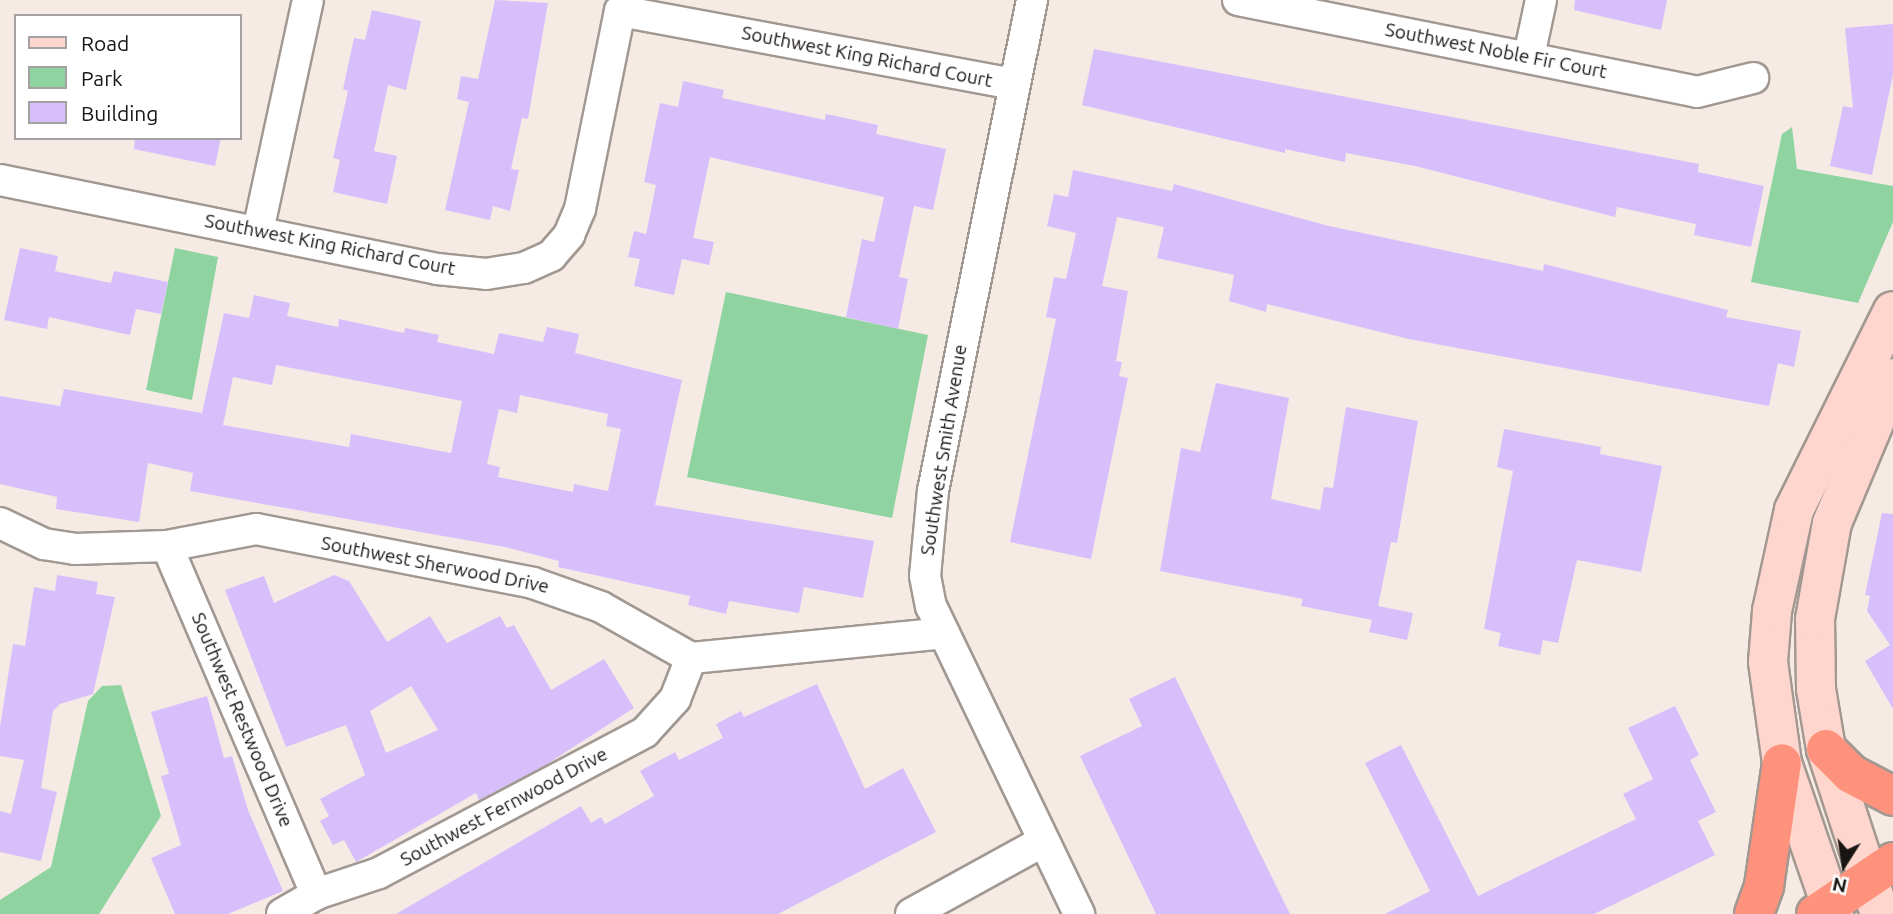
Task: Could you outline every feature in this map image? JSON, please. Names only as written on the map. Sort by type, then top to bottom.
[{"type":"highway","points":[[1826,749],[1851,774],[1893,796]]},
{"type":"highway","points":[[1754,914],[1764,886],[1782,762]]},
{"type":"highway","points":[[1827,911],[1880,885]]},
{"type":"main road","points":[[1827,911],[1782,762],[1768,662],[1776,576],[1794,510],[1893,311]]},
{"type":"main road","points":[[1880,885],[1826,749],[1814,656],[1822,560],[1844,492],[1893,378]]},
{"type":"street","points":[[258,231],[308,0]]},
{"type":"street","name":"Southwest Smith Avenue","points":[[1032,0],[1012,84],[925,553],[930,606],[1079,914]]},
{"type":"street","name":"Southwest Noble Fir Court","points":[[1238,0],[1529,56],[1697,92],[1753,78]]},
{"type":"street","points":[[1529,56],[1541,0]]},
{"type":"street","name":"Southwest King Richard Court","points":[[0,180],[437,269],[486,274],[524,268],[551,256],[580,209],[621,11],[1012,84]]},
{"type":"street","name":"Southwest Sherwood Drive","points":[[0,523],[44,544],[75,549],[167,546],[256,529],[533,583],[601,607],[691,658]]},
{"type":"street","name":"Southwest Restwood Drive","points":[[167,546],[316,894]]},
{"type":"street","points":[[691,658],[944,633]]},
{"type":"street","name":"Southwest Fernwood Drive","points":[[282,914],[316,894],[379,873],[645,732],[675,699],[691,658]]},
{"type":"street","points":[[911,914],[1042,842]]},
{"type":"green space","points":[[1792,127],[1797,169],[1893,186],[1893,222],[1858,303],[1751,282],[1782,134]]},
{"type":"green space","points":[[175,248],[218,257],[192,400],[146,390]]},
{"type":"green space","points":[[726,292],[928,335],[892,518],[687,477]]},
{"type":"green space","points":[[121,685],[161,816],[99,914],[0,914],[0,900],[51,867],[88,701],[102,686]]},
{"type":"building","points":[[495,0],[548,3],[528,119],[522,118],[511,169],[519,170],[510,211],[493,206],[490,220],[445,210],[469,102],[457,99],[461,76],[478,79]]},
{"type":"building","points":[[1575,0],[1667,0],[1661,30],[1574,10]]},
{"type":"building","points":[[372,10],[421,21],[406,90],[388,85],[374,151],[397,156],[387,204],[333,192],[340,160],[333,158],[348,91],[343,89],[354,38],[365,40]]},
{"type":"building","points":[[1893,24],[1893,75],[1872,175],[1830,166],[1843,106],[1853,108],[1845,28]]},
{"type":"building","points":[[1094,49],[1699,164],[1698,172],[1764,186],[1751,247],[1694,235],[1696,224],[1617,207],[1615,217],[1415,166],[1346,153],[1345,162],[1285,149],[1285,153],[1082,105]]},
{"type":"building","points":[[683,81],[724,90],[722,98],[825,120],[826,114],[878,125],[876,134],[946,149],[933,210],[914,206],[899,277],[908,279],[898,329],[846,317],[862,239],[874,242],[884,197],[710,157],[693,238],[714,242],[709,265],[682,259],[674,295],[634,286],[640,259],[628,257],[634,231],[646,234],[656,185],[644,182],[660,103],[678,107]]},
{"type":"building","points":[[135,140],[221,140],[215,166],[134,149]]},
{"type":"building","points":[[1073,170],[1172,191],[1174,184],[1329,226],[1543,271],[1544,264],[1728,310],[1726,317],[1801,331],[1794,367],[1778,363],[1769,406],[1409,339],[1267,304],[1266,312],[1229,301],[1234,275],[1157,258],[1164,227],[1117,217],[1102,286],[1128,291],[1116,361],[1122,362],[1119,376],[1128,378],[1091,559],[1010,542],[1056,319],[1046,317],[1054,277],[1066,279],[1076,233],[1047,226],[1054,194],[1068,197]]},
{"type":"building","points":[[20,248],[58,256],[55,271],[111,283],[114,271],[168,282],[161,314],[136,309],[130,335],[49,317],[47,329],[4,320]]},
{"type":"building","points":[[254,295],[290,303],[287,316],[338,327],[339,319],[404,333],[405,328],[439,335],[437,342],[494,354],[499,333],[543,342],[547,327],[579,334],[575,353],[682,380],[655,505],[874,541],[863,598],[804,587],[799,613],[729,601],[726,614],[688,605],[690,596],[558,567],[559,561],[505,547],[190,491],[193,473],[148,463],[139,522],[56,509],[57,497],[0,484],[0,396],[60,406],[64,389],[202,413],[224,313],[249,318]],"holes":[[[276,365],[462,401],[451,453],[351,434],[349,447],[223,425],[233,377],[272,385]],[[520,395],[608,414],[606,426],[621,429],[608,491],[574,484],[573,492],[498,477],[500,467],[487,464],[499,409],[517,413]]]},
{"type":"building","points":[[1216,383],[1289,398],[1271,499],[1320,510],[1324,487],[1333,488],[1346,407],[1418,421],[1397,543],[1391,542],[1378,606],[1413,613],[1407,640],[1369,632],[1372,620],[1301,606],[1303,599],[1160,571],[1181,448],[1200,452]]},
{"type":"building","points":[[1504,429],[1601,447],[1600,454],[1662,466],[1641,572],[1577,560],[1558,643],[1543,640],[1540,655],[1498,646],[1501,633],[1484,629],[1513,471],[1497,467]]},
{"type":"building","points":[[1882,513],[1893,514],[1893,709],[1865,661],[1890,645],[1867,611],[1870,596],[1865,595]]},
{"type":"building","points":[[57,575],[98,582],[96,594],[115,597],[93,694],[60,704],[53,711],[41,788],[57,792],[41,861],[0,852],[0,811],[11,814],[24,760],[0,756],[0,727],[13,644],[25,646],[34,587],[55,591]]},
{"type":"building","points":[[334,575],[349,581],[387,642],[430,616],[447,643],[500,616],[507,628],[514,625],[551,690],[604,659],[634,708],[544,766],[479,800],[476,793],[356,862],[344,840],[333,845],[320,821],[329,816],[320,799],[365,775],[346,725],[286,747],[225,590],[264,576],[274,603]],"holes":[[[411,686],[438,730],[386,753],[370,711]]]},
{"type":"building","points":[[1175,677],[1290,914],[1156,914],[1080,756],[1142,726],[1129,699]]},
{"type":"building","points":[[817,684],[865,789],[903,768],[936,832],[778,914],[396,914],[581,806],[591,823],[601,817],[605,824],[654,796],[640,771],[675,752],[679,760],[723,738],[716,724],[741,711],[744,717]]},
{"type":"building","points":[[207,696],[224,758],[232,756],[248,810],[283,891],[228,914],[175,914],[151,858],[181,845],[161,776],[169,774],[151,712]]},
{"type":"building","points":[[1675,706],[1699,755],[1690,760],[1716,812],[1698,821],[1715,855],[1594,914],[1385,914],[1430,891],[1365,763],[1401,745],[1478,896],[1636,819],[1623,794],[1653,779],[1628,728]]}]
